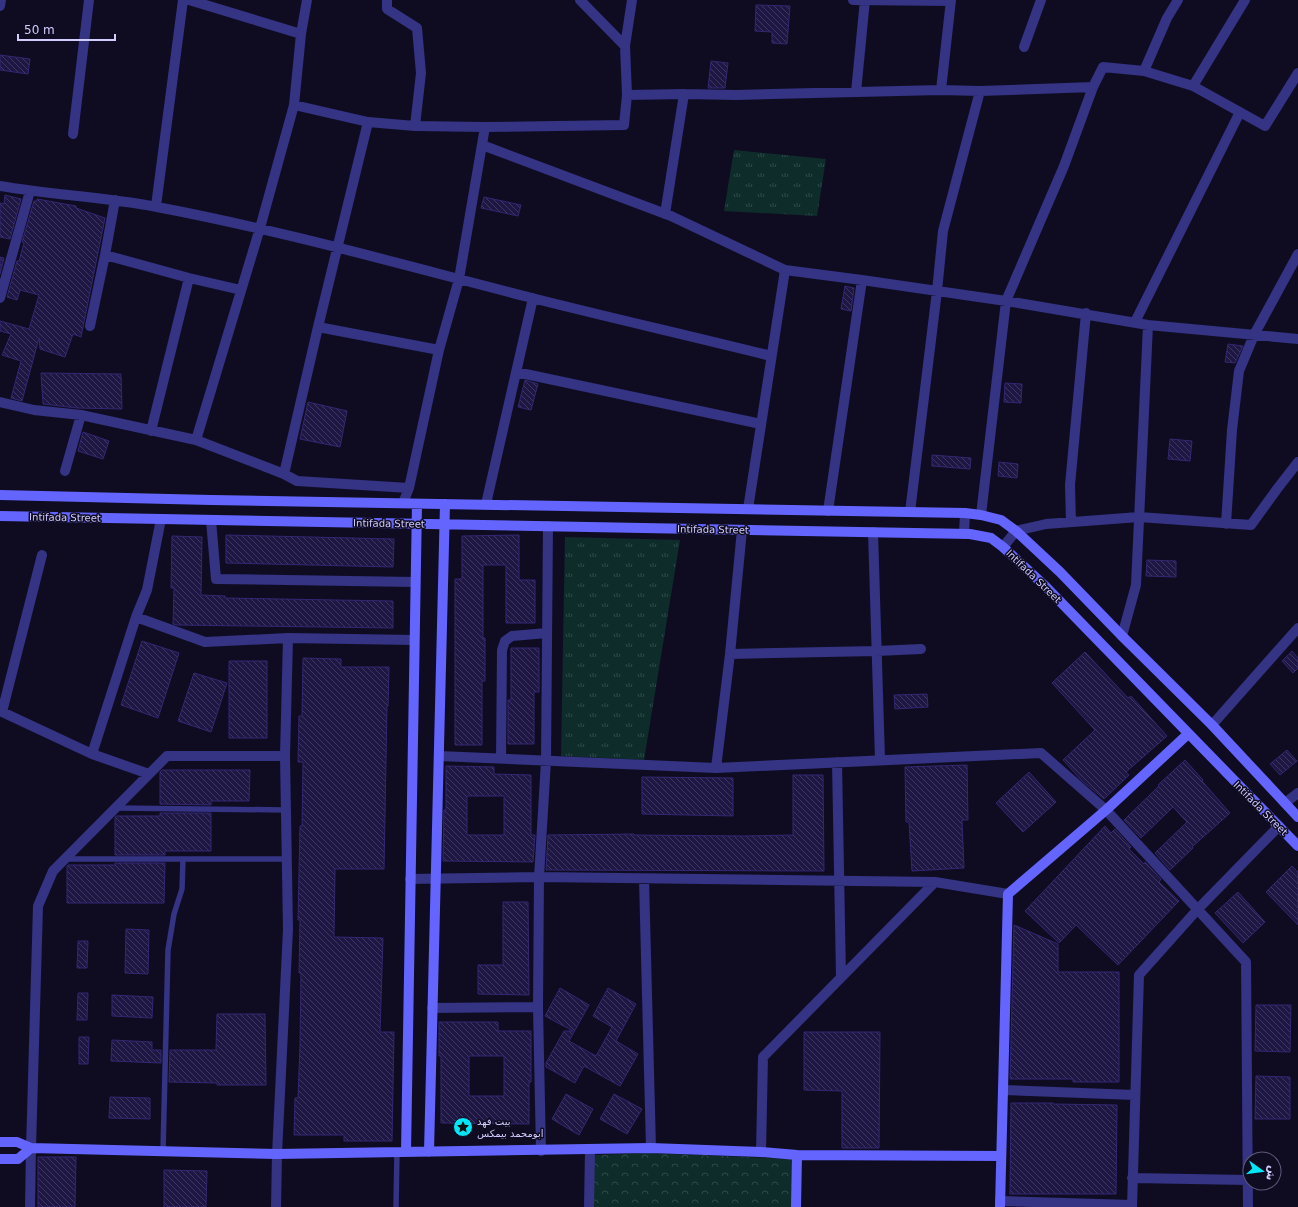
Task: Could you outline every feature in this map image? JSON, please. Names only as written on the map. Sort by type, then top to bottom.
[{"type":"street","points":[[0,6],[1,0]]},
{"type":"street","points":[[73,134],[89,0]]},
{"type":"street","points":[[156,206],[183,0]]},
{"type":"street","points":[[189,0],[210,3],[301,34]]},
{"type":"street","points":[[196,440],[260,228],[294,105],[301,34],[307,0]]},
{"type":"street","points":[[387,0],[387,9],[417,28],[421,73],[415,126]]},
{"type":"street","points":[[580,0],[625,46]]},
{"type":"street","points":[[294,105],[368,122],[415,126],[624,126],[626,95],[625,46],[632,0]]},
{"type":"street","points":[[853,0],[951,1],[941,90]]},
{"type":"street","points":[[856,92],[865,0]]},
{"type":"street","points":[[1024,47],[1041,0]]},
{"type":"street","points":[[1144,71],[1167,18],[1178,0]]},
{"type":"street","points":[[1193,86],[1245,0]]},
{"type":"street","points":[[981,515],[1006,300],[1064,166],[1093,87],[1103,67],[1144,71],[1193,86],[1265,126],[1298,74]]},
{"type":"street","points":[[626,95],[684,94],[736,96],[1093,87]]},
{"type":"street","points":[[910,512],[938,291],[943,230],[980,91]]},
{"type":"street","points":[[665,214],[684,94]]},
{"type":"street","points":[[1135,322],[1240,112]]},
{"type":"street","points":[[284,474],[368,122]]},
{"type":"street","points":[[403,503],[409,488],[439,350],[459,278],[484,127]]},
{"type":"street","points":[[482,145],[665,214],[785,270],[1006,300],[1148,325],[1298,339]]},
{"type":"street","points":[[0,186],[30,192],[115,200],[156,206],[260,228],[533,298],[771,356]]},
{"type":"street","points":[[0,298],[30,192]]},
{"type":"street","points":[[90,326],[115,200]]},
{"type":"street","points":[[1226,524],[1232,430],[1239,371],[1254,335],[1298,254]]},
{"type":"street","points":[[105,255],[189,278],[241,290]]},
{"type":"street","points":[[748,509],[785,270]]},
{"type":"street","points":[[151,431],[189,278]]},
{"type":"street","points":[[828,511],[862,280]]},
{"type":"street","points":[[486,504],[533,298]]},
{"type":"street","points":[[1070,522],[1070,485],[1086,314]]},
{"type":"street","points":[[1122,636],[1136,585],[1148,325]]},
{"type":"street","points":[[318,327],[439,350]]},
{"type":"street","points":[[516,372],[761,424]]},
{"type":"street","points":[[0,402],[34,410],[81,415],[196,440],[284,474],[297,481],[409,488]]},
{"type":"street","points":[[65,471],[81,415]]},
{"type":"street","points":[[1003,547],[1016,532],[1046,524],[1139,517],[1252,525],[1298,462]]},
{"type":"street","name":"Intifada Street","points":[[0,495],[416,504],[965,513],[981,515],[1001,520],[1060,572],[1212,725],[1298,817]]},
{"type":"street","points":[[402,1152],[410,880],[416,504]]},
{"type":"street","points":[[429,1152],[445,504]]},
{"type":"street","points":[[964,534],[965,513]]},
{"type":"street","name":"Intifada Street","points":[[0,516],[964,534],[991,538],[1049,589],[1298,846]]},
{"type":"street","points":[[92,754],[136,617],[147,590],[161,519]]},
{"type":"street","points":[[211,520],[216,579],[415,582]]},
{"type":"street","points":[[541,1151],[538,1007],[539,877],[546,760],[548,526]]},
{"type":"street","points":[[716,768],[730,654],[742,530]]},
{"type":"street","points":[[873,532],[880,759]]},
{"type":"street","points":[[42,555],[1,711],[92,754],[150,774]]},
{"type":"street","points":[[136,617],[205,642],[288,638],[414,640]]},
{"type":"street","points":[[1212,725],[1298,628]]},
{"type":"street","points":[[501,758],[502,650],[505,641],[512,636],[547,633]]},
{"type":"street","points":[[276,1207],[277,1154],[288,929],[285,756],[288,638]]},
{"type":"street","points":[[730,654],[921,649]]},
{"type":"street","points":[[1188,734],[1106,810],[1008,894],[1000,1204],[1132,1206],[1139,975],[1196,910],[1279,826]]},
{"type":"street","points":[[439,756],[716,768],[880,759],[1041,753],[1106,810],[1196,910],[1246,962],[1248,1151]]},
{"type":"street","points":[[30,1207],[38,906],[54,871],[167,756],[285,756]]},
{"type":"street","points":[[837,762],[841,977]]},
{"type":"street","points":[[1285,803],[1298,793]]},
{"type":"street","points":[[410,880],[436,878],[539,877],[935,882],[1008,894]]},
{"type":"street","points":[[644,878],[651,1148]]},
{"type":"street","points":[[761,1152],[763,1057],[935,882]]},
{"type":"street","points":[[432,1008],[538,1007]]},
{"type":"street","points":[[1003,1090],[1135,1095]]},
{"type":"street","points":[[0,1142],[16,1142],[31,1148],[277,1154],[541,1151],[651,1148],[761,1152],[797,1155],[1001,1156]]},
{"type":"street","points":[[0,1159],[18,1159],[31,1148]]},
{"type":"street","points":[[589,1207],[590,1150]]},
{"type":"street","points":[[796,1207],[797,1155]]},
{"type":"street","points":[[1132,1178],[1242,1180]]},
{"type":"street","points":[[1248,1191],[1248,1207]]},
{"type":"lane","points":[[116,808],[286,810]]},
{"type":"lane","points":[[66,859],[286,859]]},
{"type":"lane","points":[[163,1151],[168,950],[174,914],[182,889],[183,859]]},
{"type":"lane","points":[[396,1207],[402,1152]]},
{"type":"green space","points":[[734,150],[826,159],[817,216],[724,211]]},
{"type":"green space","points":[[565,537],[680,540],[644,760],[561,756]]},
{"type":"green space","points":[[649,1153],[793,1159],[792,1207],[592,1207],[593,1155]]},
{"type":"building","points":[[756,5],[790,6],[787,44],[772,43],[772,32],[755,31]]},
{"type":"building","points":[[0,55],[30,59],[28,74],[0,70]]},
{"type":"building","points":[[711,61],[728,63],[725,88],[708,88]]},
{"type":"building","points":[[5,195],[21,199],[10,239],[0,237],[0,203],[4,204]]},
{"type":"building","points":[[484,197],[521,205],[518,216],[481,208]]},
{"type":"building","points":[[37,199],[76,206],[76,208],[105,218],[81,337],[73,334],[65,357],[40,349],[39,338],[22,401],[11,398],[21,361],[2,355],[11,334],[0,331],[0,321],[29,329],[39,295],[20,290],[17,300],[7,297],[17,261],[19,261],[24,243],[22,242],[34,201],[37,201]]},
{"type":"building","points":[[0,257],[4,258],[0,274]]},
{"type":"building","points":[[845,286],[854,288],[851,311],[841,309]]},
{"type":"building","points":[[1228,344],[1243,346],[1235,363],[1225,362]]},
{"type":"building","points":[[41,373],[121,374],[122,409],[77,408],[43,404]]},
{"type":"building","points":[[525,380],[538,384],[531,410],[518,407]]},
{"type":"building","points":[[1005,383],[1022,384],[1021,403],[1004,402]]},
{"type":"building","points":[[308,402],[347,411],[340,447],[300,439]]},
{"type":"building","points":[[83,432],[109,441],[103,459],[78,451]]},
{"type":"building","points":[[1170,439],[1192,441],[1190,461],[1168,459]]},
{"type":"building","points":[[932,455],[971,458],[970,469],[932,466]]},
{"type":"building","points":[[999,462],[1018,464],[1017,478],[998,476]]},
{"type":"building","points":[[226,535],[394,539],[393,567],[226,563]]},
{"type":"building","points":[[519,535],[519,580],[535,580],[535,623],[506,623],[506,565],[483,565],[483,638],[485,638],[485,681],[482,681],[482,745],[455,745],[455,579],[462,579],[462,536]]},
{"type":"building","points":[[172,536],[202,537],[201,595],[225,596],[225,598],[393,601],[393,628],[173,624],[174,588],[171,588]]},
{"type":"building","points":[[1147,560],[1176,561],[1176,577],[1146,576]]},
{"type":"building","points":[[142,641],[179,653],[158,718],[121,705]]},
{"type":"building","points":[[511,648],[539,648],[539,692],[534,692],[534,744],[508,744],[508,700],[511,700]]},
{"type":"building","points":[[1292,651],[1298,658],[1298,668],[1293,673],[1282,661]]},
{"type":"building","points":[[1085,652],[1128,698],[1131,696],[1167,736],[1126,772],[1129,775],[1104,799],[1081,780],[1063,760],[1095,730],[1052,683]]},
{"type":"building","points":[[303,658],[341,659],[341,667],[389,667],[384,869],[335,869],[334,937],[383,938],[380,1032],[394,1032],[392,1141],[344,1141],[344,1135],[294,1135],[295,1098],[298,1098],[300,1045],[301,973],[299,973],[300,920],[298,920],[303,762],[298,762],[299,716],[302,716]]},
{"type":"building","points":[[229,661],[267,661],[267,738],[229,738]]},
{"type":"building","points":[[194,673],[227,683],[211,732],[178,721]]},
{"type":"building","points":[[927,694],[928,707],[895,709],[894,695]]},
{"type":"building","points":[[1287,750],[1297,761],[1280,775],[1270,764]]},
{"type":"building","points":[[1185,760],[1230,813],[1192,847],[1193,848],[1170,870],[1155,853],[1187,822],[1173,807],[1141,838],[1124,820]]},
{"type":"building","points":[[967,765],[968,820],[962,820],[964,868],[912,871],[909,822],[906,822],[905,767]]},
{"type":"building","points":[[446,766],[494,767],[494,774],[531,775],[531,835],[535,835],[533,862],[443,861],[444,810],[446,810]],"holes":[[[467,796],[504,796],[504,835],[467,835]]]},
{"type":"building","points":[[162,770],[250,770],[249,801],[211,801],[211,805],[160,804],[160,772]]},
{"type":"building","points":[[1029,772],[1056,802],[1023,832],[996,803]]},
{"type":"building","points":[[793,775],[823,775],[824,871],[546,870],[548,835],[793,835]]},
{"type":"building","points":[[642,777],[733,778],[733,816],[642,814]]},
{"type":"building","points":[[160,813],[211,813],[211,851],[165,851],[165,855],[115,855],[116,816],[160,816]]},
{"type":"building","points":[[1105,826],[1111,833],[1115,829],[1131,847],[1129,849],[1144,864],[1145,862],[1161,879],[1159,882],[1179,901],[1118,965],[1076,925],[1059,943],[1025,911]]},
{"type":"building","points":[[115,863],[165,863],[164,903],[67,903],[68,865],[115,865]]},
{"type":"building","points":[[1292,866],[1298,872],[1298,925],[1266,892]]},
{"type":"building","points":[[1238,892],[1265,922],[1243,943],[1215,913]]},
{"type":"building","points":[[503,902],[528,902],[529,995],[478,994],[478,965],[503,965]]},
{"type":"building","points":[[1014,925],[1058,944],[1058,972],[1119,972],[1119,1082],[1073,1082],[1073,1079],[1010,1079]]},
{"type":"building","points":[[126,929],[149,930],[148,974],[125,973]]},
{"type":"building","points":[[78,941],[88,941],[87,968],[77,968]]},
{"type":"building","points":[[560,988],[589,1005],[569,1041],[596,1056],[612,1027],[593,1016],[608,988],[636,1004],[616,1041],[638,1054],[620,1086],[584,1066],[575,1083],[546,1067],[546,1063],[564,1031],[573,1031],[545,1016]]},
{"type":"building","points":[[78,993],[88,993],[87,1020],[77,1020]]},
{"type":"building","points":[[112,995],[153,997],[152,1018],[112,1016]]},
{"type":"building","points":[[1256,1005],[1291,1005],[1290,1052],[1255,1051]]},
{"type":"building","points":[[217,1014],[265,1014],[266,1085],[217,1085],[217,1083],[169,1082],[170,1050],[216,1050]]},
{"type":"building","points":[[439,1022],[498,1022],[498,1031],[531,1031],[529,1124],[441,1123],[441,1056],[439,1056]],"holes":[[[469,1056],[504,1056],[504,1096],[469,1096]]]},
{"type":"building","points":[[804,1032],[880,1032],[879,1148],[842,1148],[842,1091],[804,1090]]},
{"type":"building","points":[[79,1037],[89,1037],[88,1064],[79,1064]]},
{"type":"building","points":[[112,1040],[152,1042],[152,1050],[161,1050],[161,1063],[111,1061]]},
{"type":"building","points":[[1256,1076],[1290,1077],[1290,1119],[1255,1119]]},
{"type":"building","points":[[566,1094],[593,1109],[579,1135],[552,1119]]},
{"type":"building","points":[[614,1094],[642,1109],[627,1134],[600,1119]]},
{"type":"building","points":[[110,1097],[150,1098],[150,1119],[109,1118]]},
{"type":"building","points":[[1011,1103],[1117,1105],[1116,1194],[1010,1194]]},
{"type":"building","points":[[38,1157],[76,1157],[75,1207],[38,1207]]},
{"type":"building","points":[[164,1170],[207,1171],[206,1207],[164,1207]]},
{"type":"place","name":"بيت فهد ابومحمد بيمكس","points":[[463,1127]]}]
